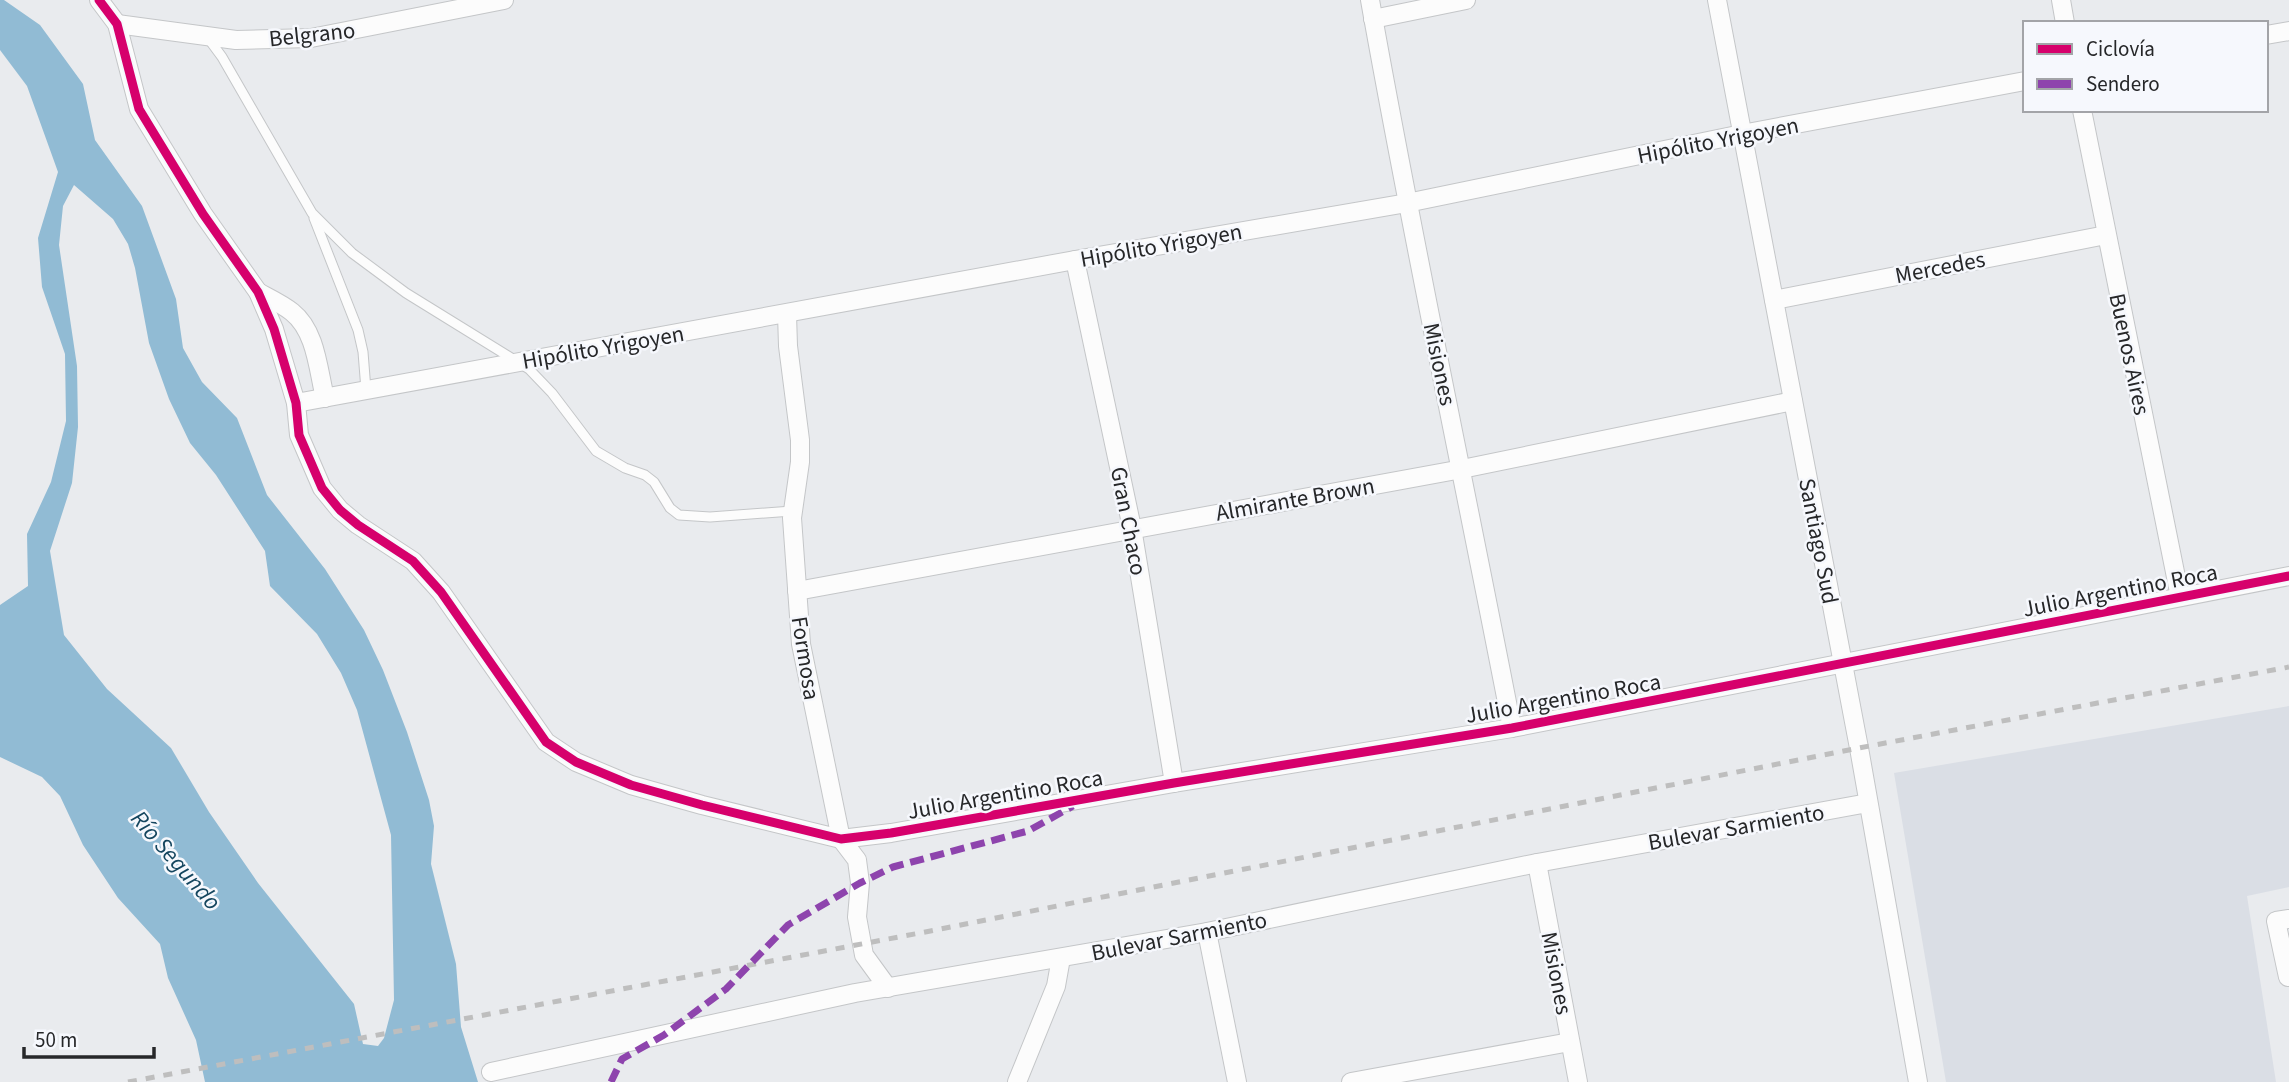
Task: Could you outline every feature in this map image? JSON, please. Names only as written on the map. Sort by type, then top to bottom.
[{"type":"street","points":[[99,0],[117,24],[139,109],[203,214],[258,292],[274,329],[296,403],[299,435],[322,488],[358,525],[412,561],[441,592],[546,742],[576,762],[631,785],[841,839]]},
{"type":"street","name":"Belgrano","points":[[117,24],[236,40],[311,38],[504,0]]},
{"type":"street","name":"Misiones","points":[[1370,0],[1407,204],[1512,728]]},
{"type":"street","points":[[1373,19],[1466,0]]},
{"type":"street","name":"Santiago Sud","points":[[1717,0],[1918,1082]]},
{"type":"street","points":[[2061,0],[2066,21]]},
{"type":"street","points":[[2268,35],[2289,31]]},
{"type":"street","name":"Hipólito Yrigoyen","points":[[296,403],[1075,260],[1407,204],[1742,134],[2023,82]]},
{"type":"street","name":"Buenos Aires","points":[[2082,112],[2180,597]]},
{"type":"street","name":"Mercedes","points":[[1773,300],[2106,235]]},
{"type":"street","name":"Gran Chaco","points":[[1075,260],[1132,528],[1174,783]]},
{"type":"street","points":[[258,292],[292,311],[304,324],[312,341],[325,398]]},
{"type":"street","name":"Formosa","points":[[787,313],[788,346],[800,440],[800,462],[792,511],[801,644],[841,839],[857,860],[860,883],[857,917],[864,954],[872,969],[888,988]]},
{"type":"street","name":"Almirante Brown","points":[[797,591],[1462,469],[1793,401]]},
{"type":"street","name":"Julio Argentino Roca","points":[[841,839],[891,833],[1174,783],[1512,728],[2289,576]]},
{"type":"street","name":"Bulevar Sarmiento","points":[[491,1072],[888,988],[1207,932],[1537,863],[1868,803]]},
{"type":"street","name":"Misiones","points":[[1537,863],[1578,1082]]},
{"type":"street","points":[[2283,920],[2288,977]]},
{"type":"street","points":[[1207,932],[1237,1082]]},
{"type":"street","points":[[1017,1082],[1056,986],[1062,958]]},
{"type":"street","points":[[1351,1082],[1570,1042]]},
{"type":"lane","points":[[207,37],[222,57],[312,213],[358,330],[366,390]]},
{"type":"lane","points":[[312,213],[352,253],[405,293],[529,369],[596,451],[625,468],[645,474],[654,482],[670,508],[679,514],[710,517],[792,511]]},
{"type":"shaded area","points":[[2289,706],[2289,887],[2247,896],[2276,1082],[1946,1082],[1894,773]]},
{"type":"water","name":"Río Segundo","points":[[0,0],[4,0],[40,25],[83,84],[95,140],[142,206],[176,299],[183,348],[202,382],[237,418],[267,495],[325,569],[364,630],[383,670],[429,800],[434,826],[431,864],[456,964],[461,1027],[478,1082],[205,1082],[196,1040],[168,978],[160,944],[118,898],[83,845],[60,796],[42,777],[0,757],[0,605],[28,586],[27,534],[51,482],[66,421],[65,354],[42,287],[38,238],[58,172],[27,86],[0,50]],"holes":[[[74,185],[113,219],[128,244],[135,268],[149,343],[169,399],[190,443],[216,475],[265,551],[270,586],[317,634],[341,673],[357,710],[391,835],[394,1000],[384,1038],[378,1046],[363,1044],[354,1004],[258,883],[209,812],[171,748],[107,689],[64,635],[50,551],[72,483],[78,427],[77,366],[59,245],[63,206]]]},
{"type":"railway","points":[[128,1082],[920,933],[1859,748],[2289,667]]},
{"type":"marked path","points":[[611,1082],[622,1059],[664,1035],[726,989],[788,925],[893,867],[1028,831],[1073,806]]},
{"type":"cycle path","points":[[99,0],[117,24],[139,109],[203,214],[258,292],[274,329],[296,403],[299,435],[322,488],[340,510],[358,525],[413,561],[441,592],[546,742],[576,762],[631,785],[702,805],[841,839],[891,833],[1174,783],[1512,728],[2289,576]]}]
